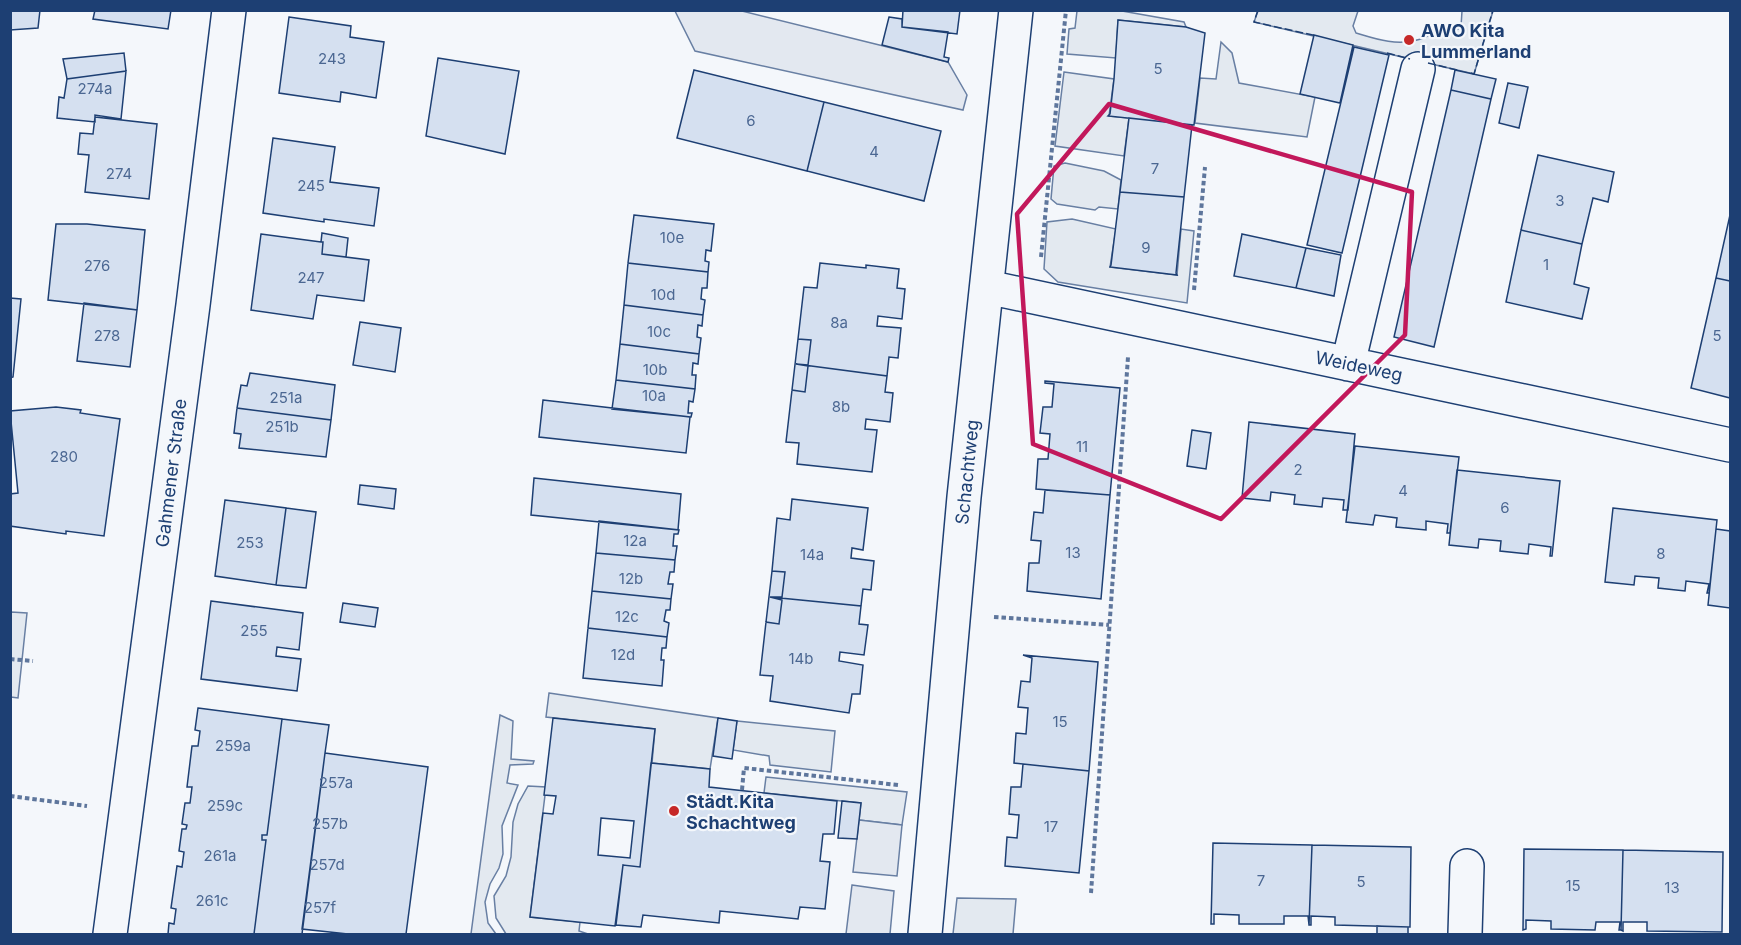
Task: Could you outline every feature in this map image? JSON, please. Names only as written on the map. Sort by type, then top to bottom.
[{"type":"street","name":"Gahmener Straße","points":[[110,934],[193,305],[229,10]]},
{"type":"street","name":"Schachtweg","points":[[925,934],[964,497],[1017,10]]},
{"type":"street","points":[[1348,364],[1418,69]]},
{"type":"street","name":"Weideweg","points":[[987,287],[1731,445]]},
{"type":"street","points":[[1465,934],[1467,866]]},
{"type":"path","points":[[1036,297],[1066,10]]},
{"type":"path","points":[[1190,330],[1204,167]]},
{"type":"path","points":[[1091,893],[1130,317]]},
{"type":"path","points":[[954,614],[1109,625]]},
{"type":"path","points":[[10,659],[33,661]]},
{"type":"path","points":[[742,790],[744,768],[939,790]]},
{"type":"path","points":[[10,796],[127,811]]},
{"type":"highlighted area","points":[[1109,104],[1412,192],[1405,335],[1221,519],[1033,444],[1017,214]]},
{"type":"shaded area","points":[[675,11],[742,11],[948,62],[967,95],[963,110],[695,51]]},
{"type":"shaded area","points":[[1077,11],[1122,11],[1184,22],[1186,27],[1118,20],[1116,58],[1067,54],[1069,29],[1075,28]]},
{"type":"shaded area","name":"AWO Kita Lummerland","points":[[1258,11],[1358,11],[1353,26],[1356,33],[1386,41],[1409,42],[1435,33],[1458,29],[1461,27],[1462,11],[1493,11],[1474,74],[1254,22]]},
{"type":"shaded area","points":[[1221,42],[1232,53],[1239,83],[1315,97],[1307,137],[1195,123],[1200,78],[1216,79]]},
{"type":"shaded area","points":[[1064,72],[1114,79],[1109,116],[1129,118],[1124,156],[1055,146]]},
{"type":"shaded area","points":[[1065,163],[1104,171],[1121,180],[1118,209],[1099,207],[1095,210],[1057,204],[1051,199],[1054,166]]},
{"type":"shaded area","points":[[1072,219],[1116,229],[1110,267],[1177,275],[1181,229],[1194,231],[1187,303],[1058,282],[1044,269],[1047,222]]},
{"type":"shaded area","points":[[11,612],[27,613],[18,698],[11,697]]},
{"type":"shaded area","points":[[549,693],[718,718],[710,769],[652,763],[655,729],[546,717]]},
{"type":"shaded area","points":[[500,715],[513,721],[511,759],[534,761],[533,764],[510,765],[507,783],[518,785],[502,826],[503,854],[485,902],[488,923],[496,934],[471,934]]},
{"type":"shaded area","points":[[737,721],[835,731],[831,772],[770,765],[769,756],[733,750]]},
{"type":"shaded area","points":[[766,777],[907,792],[902,825],[859,820],[861,803],[764,793]]},
{"type":"shaded area","points":[[528,786],[546,787],[530,917],[580,922],[579,931],[588,934],[506,934],[496,918],[494,896],[506,876],[511,857],[513,822],[518,804]]},
{"type":"shaded area","points":[[859,820],[902,825],[897,876],[853,872]]},
{"type":"shaded area","points":[[852,885],[894,891],[890,934],[846,934]]},
{"type":"shaded area","points":[[957,898],[1016,899],[1013,934],[953,934]]},
{"type":"building","points":[[10,10],[40,10],[38,28],[10,30]]},
{"type":"building","points":[[95,10],[171,10],[168,29],[93,19]]},
{"type":"building","points":[[903,10],[960,10],[957,34],[902,27]]},
{"type":"building","points":[[289,17],[351,26],[350,37],[384,42],[376,98],[341,92],[340,102],[279,93]]},
{"type":"building","points":[[889,17],[902,19],[902,27],[948,32],[944,57],[949,58],[948,62],[882,45]]},
{"type":"building","points":[[1118,20],[1186,27],[1205,33],[1194,125],[1108,116],[1114,79]]},
{"type":"building","points":[[1314,35],[1353,45],[1340,103],[1300,94]]},
{"type":"building","points":[[1354,47],[1389,55],[1342,253],[1307,245]]},
{"type":"building","points":[[124,53],[126,71],[67,79],[63,59]]},
{"type":"building","points":[[438,58],[519,71],[505,154],[426,136]]},
{"type":"building","points":[[694,70],[824,102],[807,171],[677,138]]},
{"type":"building","points":[[1455,70],[1496,79],[1491,99],[1451,90]]},
{"type":"building","points":[[126,71],[121,119],[95,115],[95,122],[57,118],[59,97],[64,98],[67,79]]},
{"type":"building","points":[[1508,83],[1528,87],[1519,128],[1499,123]]},
{"type":"building","points":[[1451,90],[1491,99],[1434,347],[1394,337]]},
{"type":"building","points":[[824,102],[941,131],[924,201],[807,171]]},
{"type":"building","points":[[95,117],[157,124],[149,199],[85,192],[89,155],[78,154],[80,133],[93,134]]},
{"type":"building","points":[[1129,118],[1192,125],[1184,197],[1120,192]]},
{"type":"building","points":[[273,138],[335,147],[330,182],[379,188],[374,226],[324,219],[324,222],[263,213]]},
{"type":"building","points":[[1538,155],[1614,172],[1608,202],[1593,198],[1582,244],[1521,230]]},
{"type":"building","points":[[1120,192],[1184,197],[1177,275],[1110,267]]},
{"type":"building","points":[[634,215],[714,224],[711,251],[706,250],[705,261],[709,262],[708,272],[628,263]]},
{"type":"building","points":[[1730,215],[1730,281],[1716,278]]},
{"type":"building","points":[[56,224],[87,224],[145,230],[137,310],[48,300]]},
{"type":"building","points":[[1521,230],[1582,244],[1574,284],[1589,288],[1582,319],[1506,302]]},
{"type":"building","points":[[322,233],[348,238],[346,257],[322,254]]},
{"type":"building","points":[[261,234],[323,242],[322,254],[369,260],[364,301],[317,295],[313,319],[251,310]]},
{"type":"building","points":[[1242,234],[1306,248],[1296,288],[1234,276]]},
{"type":"building","points":[[1306,248],[1341,255],[1334,296],[1296,288]]},
{"type":"building","points":[[628,263],[708,272],[707,288],[702,288],[701,299],[705,300],[703,315],[624,305]]},
{"type":"building","points":[[820,263],[899,269],[897,288],[905,289],[902,319],[878,316],[877,326],[901,328],[898,358],[889,357],[887,376],[796,364],[808,365],[811,340],[798,339],[804,287],[817,288]]},
{"type":"building","points":[[1716,278],[1730,281],[1730,398],[1691,388]]},
{"type":"building","points":[[10,298],[21,299],[13,377],[10,378]]},
{"type":"building","points":[[84,303],[137,310],[130,367],[77,361]]},
{"type":"building","points":[[624,305],[703,315],[702,326],[698,325],[697,337],[701,338],[699,354],[620,344]]},
{"type":"building","points":[[360,322],[401,328],[395,372],[353,365]]},
{"type":"building","points":[[798,339],[811,340],[808,365],[796,364],[808,366],[805,392],[792,390]]},
{"type":"building","points":[[620,344],[699,354],[698,364],[693,363],[692,375],[696,375],[695,389],[616,380]]},
{"type":"building","points":[[796,364],[887,376],[885,392],[893,393],[890,422],[866,419],[865,429],[877,430],[872,472],[797,464],[799,443],[786,442],[792,390],[805,392],[808,366]]},
{"type":"building","points":[[250,373],[335,385],[331,420],[237,408],[241,385],[247,386]]},
{"type":"building","points":[[616,380],[695,389],[693,402],[689,401],[688,413],[692,413],[691,417],[612,409]]},
{"type":"building","points":[[1045,381],[1120,388],[1110,495],[1036,489],[1038,459],[1048,459],[1050,434],[1040,433],[1043,407],[1052,407],[1054,384],[1045,383]]},
{"type":"building","points":[[543,400],[690,417],[686,453],[539,437]]},
{"type":"building","points":[[56,407],[120,419],[104,536],[66,531],[66,534],[10,526],[10,494],[18,493],[10,411]]},
{"type":"building","points":[[237,408],[331,420],[326,457],[239,448],[241,434],[234,433]]},
{"type":"building","points":[[1249,422],[1355,434],[1348,510],[1343,510],[1344,500],[1323,498],[1322,507],[1294,504],[1295,495],[1271,492],[1270,501],[1242,498]]},
{"type":"building","points":[[1192,430],[1211,433],[1206,469],[1187,466]]},
{"type":"building","points":[[1355,446],[1459,457],[1450,533],[1447,533],[1448,524],[1426,521],[1426,530],[1396,527],[1397,518],[1375,515],[1373,525],[1346,522]]},
{"type":"building","points":[[1457,470],[1560,481],[1552,556],[1550,556],[1551,547],[1529,544],[1528,554],[1500,551],[1501,541],[1479,539],[1478,548],[1449,545]]},
{"type":"building","points":[[534,478],[681,494],[678,530],[531,515]]},
{"type":"building","points":[[360,485],[396,489],[394,509],[358,504]]},
{"type":"building","points":[[1045,490],[1110,495],[1101,599],[1027,591],[1029,563],[1039,563],[1041,541],[1031,540],[1034,512],[1043,513]]},
{"type":"building","points":[[792,499],[868,508],[863,550],[852,548],[851,558],[874,561],[871,590],[863,589],[861,606],[770,597],[782,597],[785,572],[772,571],[777,518],[790,520]]},
{"type":"building","points":[[225,500],[286,508],[276,585],[215,576]]},
{"type":"building","points":[[286,508],[316,512],[306,588],[276,585]]},
{"type":"building","points":[[1613,508],[1717,520],[1709,593],[1707,593],[1709,584],[1686,581],[1685,591],[1658,588],[1659,578],[1635,576],[1634,585],[1605,582]]},
{"type":"building","points":[[599,521],[679,530],[678,534],[674,534],[673,546],[677,546],[675,560],[596,553]]},
{"type":"building","points":[[1716,529],[1730,531],[1730,608],[1708,605]]},
{"type":"building","points":[[596,553],[675,560],[674,572],[670,572],[668,584],[673,584],[671,599],[592,591]]},
{"type":"building","points":[[772,571],[785,572],[782,597],[770,597],[782,600],[779,624],[766,622]]},
{"type":"building","points":[[592,591],[671,599],[670,610],[666,610],[664,621],[669,623],[667,637],[588,628]]},
{"type":"building","points":[[770,597],[861,606],[859,624],[868,625],[864,655],[840,652],[839,661],[863,665],[860,694],[852,694],[849,713],[770,701],[773,676],[760,675],[766,622],[779,624],[782,600]]},
{"type":"building","points":[[211,601],[303,613],[299,650],[277,647],[276,656],[301,659],[297,691],[201,679]]},
{"type":"building","points":[[343,603],[378,608],[375,627],[340,622]]},
{"type":"building","points":[[588,628],[667,637],[666,648],[662,648],[661,660],[664,660],[662,686],[583,678]]},
{"type":"building","points":[[1023,655],[1098,662],[1089,771],[1014,763],[1016,733],[1026,734],[1028,708],[1018,707],[1021,681],[1030,682],[1032,658]]},
{"type":"building","points":[[198,708],[282,719],[267,835],[262,835],[262,840],[266,840],[254,934],[168,934],[169,923],[174,924],[176,909],[171,908],[177,866],[182,867],[184,852],[179,851],[182,829],[186,829],[187,825],[182,824],[185,803],[190,803],[192,787],[187,787],[192,746],[198,746],[200,731],[195,730]]},
{"type":"building","points":[[553,718],[655,729],[640,867],[623,865],[615,926],[530,917],[543,813],[553,814],[556,796],[544,795]],"holes":[[[601,818],[634,821],[630,858],[598,855]]]},
{"type":"building","points":[[718,718],[737,721],[732,759],[713,756]]},
{"type":"building","points":[[282,719],[329,725],[302,934],[254,934],[266,840],[262,840],[262,835],[267,835]]},
{"type":"building","points":[[325,753],[428,767],[406,934],[348,934],[302,929]]},
{"type":"building","points":[[651,763],[710,769],[709,787],[837,801],[834,834],[823,834],[820,861],[830,862],[825,909],[800,907],[798,919],[720,911],[719,923],[643,915],[641,927],[616,925],[623,865],[640,867]]},
{"type":"building","points":[[1023,764],[1089,771],[1079,873],[1005,866],[1007,837],[1017,838],[1019,815],[1009,814],[1011,787],[1021,787]]},
{"type":"building","points":[[842,801],[861,803],[857,839],[838,838]]},
{"type":"building","points":[[1213,843],[1312,845],[1309,925],[1308,916],[1284,916],[1284,924],[1239,924],[1239,915],[1214,914],[1214,924],[1211,924]]},
{"type":"building","points":[[1312,845],[1411,847],[1410,927],[1335,925],[1335,917],[1311,916],[1311,925],[1309,925]]},
{"type":"building","points":[[1524,849],[1623,850],[1621,930],[1619,930],[1620,922],[1596,922],[1595,930],[1551,929],[1551,921],[1526,920],[1526,929],[1523,930]]},
{"type":"building","points":[[1623,850],[1723,852],[1722,932],[1647,931],[1647,922],[1623,922],[1623,931],[1621,930]]},
{"type":"building","points":[[1377,926],[1408,927],[1408,934],[1377,934]]},
{"type":"fence","points":[[1258,10],[1254,22],[1317,36]]},
{"type":"fence","points":[[1471,73],[1474,74],[1493,10]]},
{"type":"fence","points":[[1387,53],[1410,59]]},
{"type":"fence","points":[[1428,63],[1457,70]]},
{"type":"place","name":"AWO Kita Lummerland","points":[[1409,40]]},
{"type":"place","name":"Städt.Kita Schachtweg","points":[[674,811]]}]
